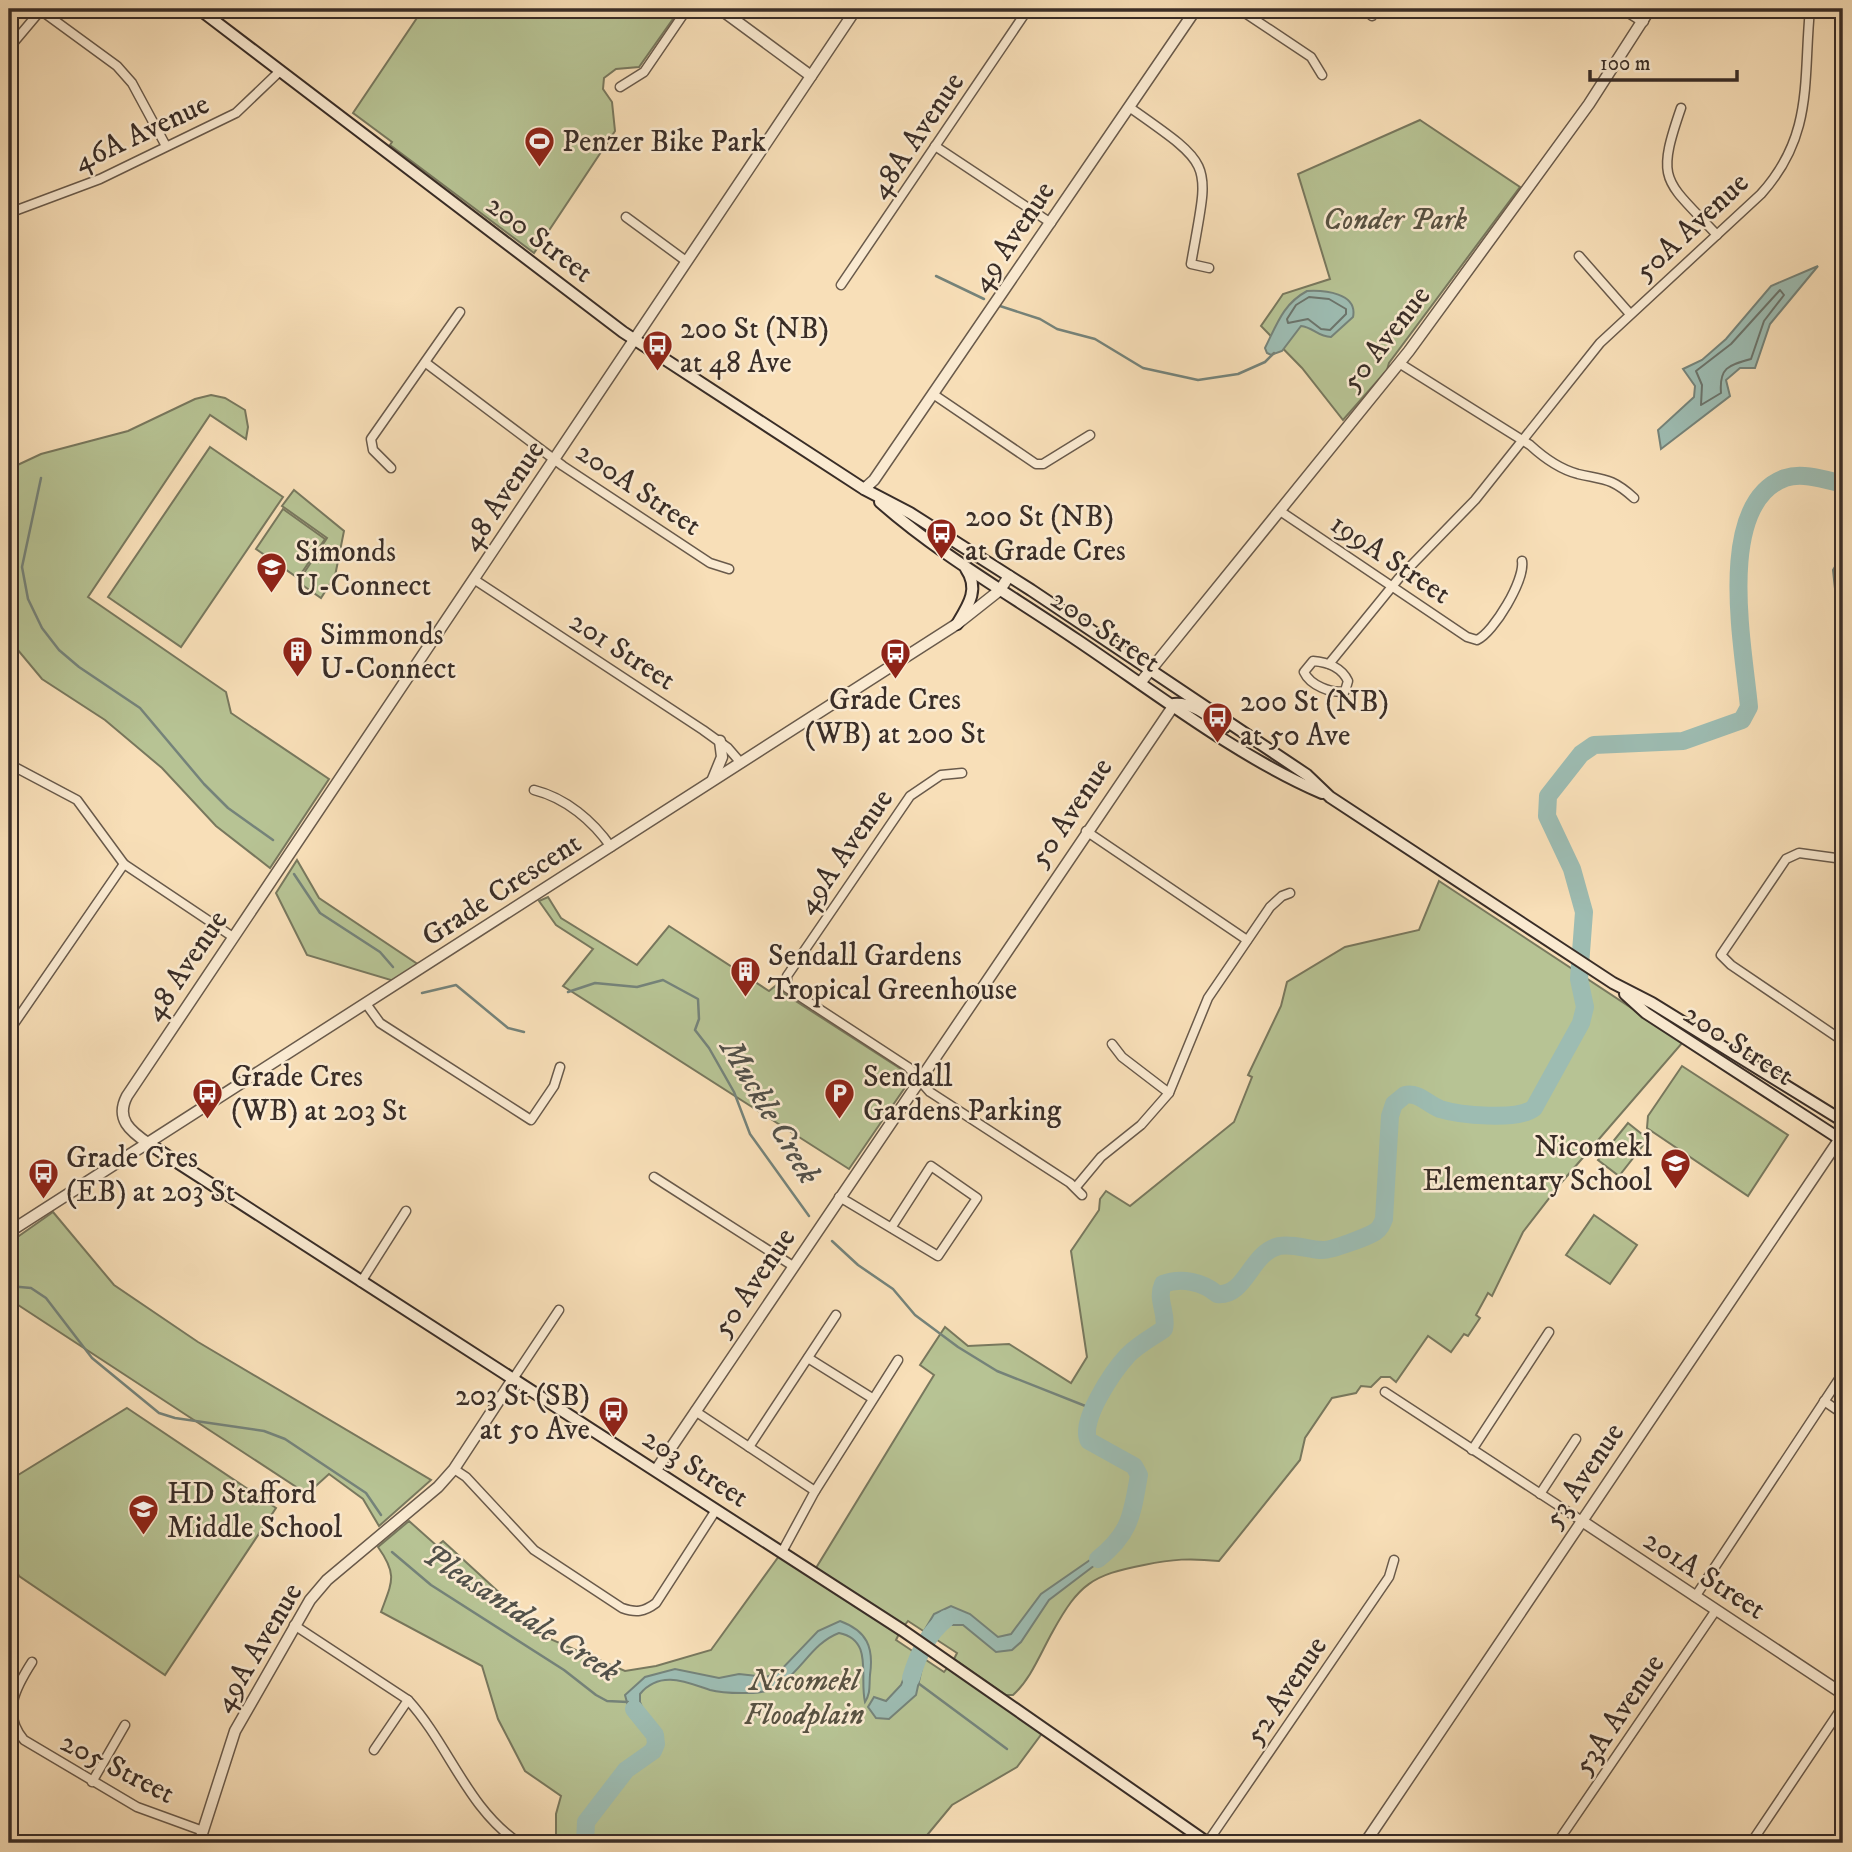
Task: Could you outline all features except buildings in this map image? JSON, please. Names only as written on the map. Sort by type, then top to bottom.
[{"type":"main road","name":"200 Street","points":[[199,9],[635,339],[864,489],[910,513],[1151,669],[1307,775],[1331,797]]},
{"type":"main road","name":"200 Street","points":[[864,489],[904,524],[1174,705],[1291,778],[1331,797],[1613,983],[1674,1016],[1843,1121]]},
{"type":"main road","points":[[957,624],[970,604],[973,588],[971,576],[965,566]]},
{"type":"main road","points":[[1174,705],[1184,703],[1230,730],[1250,736]]},
{"type":"main road","name":"200 Street","points":[[1613,983],[1646,1013],[1842,1138]]},
{"type":"main road","name":"203 Street","points":[[149,1144],[902,1630],[1208,1843]]},
{"type":"street","points":[[620,87],[644,72],[687,9]]},
{"type":"street","points":[[720,9],[811,76]]},
{"type":"street","name":"48 Avenue","points":[[149,1144],[129,1131],[121,1110],[124,1103],[369,732],[475,580],[856,9]]},
{"type":"street","name":"48A Avenue","points":[[841,285],[1028,9]]},
{"type":"street","name":"49 Avenue","points":[[864,489],[874,480],[1196,9]]},
{"type":"street","points":[[1239,9],[1311,57],[1322,75]]},
{"type":"street","points":[[1624,9],[1643,20]]},
{"type":"street","name":"50 Avenue","points":[[1140,683],[1399,363],[1556,151],[1650,9]]},
{"type":"street","points":[[1778,9],[1843,15]]},
{"type":"street","points":[[9,48],[40,10],[117,66],[132,83],[166,146]]},
{"type":"street","name":"50A Avenue","points":[[1329,664],[1392,586],[1475,500],[1600,343],[1770,184],[1797,138],[1807,95],[1810,11]]},
{"type":"street","name":"46A Avenue","points":[[9,213],[100,179],[236,113],[279,71]]},
{"type":"street","points":[[1129,107],[1181,143],[1200,165],[1203,193],[1191,264],[1209,268]]},
{"type":"street","points":[[1681,108],[1666,152],[1665,169],[1672,186],[1717,235]]},
{"type":"street","points":[[935,146],[1051,223]]},
{"type":"street","points":[[626,217],[686,261]]},
{"type":"street","points":[[1579,256],[1630,314]]},
{"type":"street","points":[[391,468],[373,450],[371,439],[418,368],[426,363],[460,312]]},
{"type":"street","name":"200A Street","points":[[426,363],[555,459],[710,564],[729,569]]},
{"type":"street","points":[[1399,363],[1522,440],[1546,459],[1577,474],[1616,482],[1634,498]]},
{"type":"street","points":[[933,394],[1036,464],[1090,435]]},
{"type":"street","name":"199A Street","points":[[1280,511],[1467,637],[1478,640],[1487,632],[1518,586],[1522,578],[1522,561]]},
{"type":"street","name":"Grade Crescent","points":[[9,1232],[367,1005],[957,624],[1000,590],[1009,576]]},
{"type":"street","name":"201 Street","points":[[475,580],[720,741],[741,763]]},
{"type":"street","name":"50A Avenue","points":[[1313,662],[1329,664],[1348,681],[1345,691],[1334,692],[1313,683],[1305,676],[1304,671],[1313,662]]},
{"type":"street","name":"50 Avenue","points":[[656,1470],[1086,831],[1174,705]]},
{"type":"street","points":[[711,783],[722,757],[720,741]]},
{"type":"street","points":[[9,764],[77,800],[124,864],[233,937]]},
{"type":"street","name":"49A Avenue","points":[[919,1079],[908,1067],[791,992],[785,982],[903,805],[941,775],[962,773]]},
{"type":"street","points":[[534,790],[553,796],[592,822],[611,847]]},
{"type":"street","points":[[1086,831],[1247,940]]},
{"type":"street","points":[[1843,859],[1798,853],[1783,863],[1721,955],[1731,965],[1843,1041]]},
{"type":"street","points":[[9,1031],[124,864]]},
{"type":"street","points":[[1076,1187],[1101,1157],[1141,1125],[1169,1093],[1208,998],[1275,901],[1290,893]]},
{"type":"street","points":[[367,1005],[380,1023],[531,1121],[554,1086],[560,1067]]},
{"type":"street","points":[[1112,1044],[1122,1057],[1169,1093]]},
{"type":"street","points":[[919,1079],[930,1092],[1076,1187],[1082,1195]]},
{"type":"street","name":"53 Avenue","points":[[1365,1843],[1842,1138]]},
{"type":"street","points":[[839,1197],[891,1228],[938,1256],[977,1198],[931,1166],[891,1228]]},
{"type":"street","points":[[654,1177],[793,1266]]},
{"type":"street","points":[[361,1282],[406,1211]]},
{"type":"street","name":"49A Avenue","points":[[199,1843],[235,1731],[294,1625],[327,1580],[438,1487],[454,1469],[559,1310]]},
{"type":"street","points":[[749,1447],[836,1315]]},
{"type":"street","points":[[1472,1450],[1549,1332]]},
{"type":"street","points":[[808,1357],[872,1398]]},
{"type":"street","points":[[782,1552],[872,1398],[898,1360]]},
{"type":"street","points":[[1695,1597],[1843,1373]]},
{"type":"street","name":"201A Street","points":[[1385,1392],[1843,1694]]},
{"type":"street","points":[[1825,1401],[1843,1414]]},
{"type":"street","points":[[695,1411],[816,1491]]},
{"type":"street","points":[[1540,1494],[1576,1439]]},
{"type":"street","points":[[454,1469],[466,1477],[534,1550],[622,1608],[634,1612],[646,1610],[656,1603],[716,1510]]},
{"type":"street","name":"52 Avenue","points":[[1208,1843],[1389,1577],[1394,1560]]},
{"type":"street","name":"53A Avenue","points":[[1557,1843],[1716,1610]]},
{"type":"street","points":[[294,1625],[408,1700],[423,1717],[481,1809],[497,1828],[519,1843]]},
{"type":"street","name":"205 Street","points":[[32,1662],[13,1696],[11,1714],[18,1734],[30,1746],[145,1811],[203,1831]]},
{"type":"street","points":[[374,1750],[408,1700]]},
{"type":"street","points":[[1751,1843],[1843,1706]]},
{"type":"street","points":[[92,1782],[125,1725]]},
{"type":"green space","points":[[423,9],[680,9],[639,67],[616,69],[604,78],[603,89],[612,102],[615,131],[534,253],[390,145],[392,142],[353,113]]},
{"type":"green space","name":"Conder Park","points":[[1420,120],[1520,187],[1389,363],[1387,370],[1343,420],[1302,368],[1261,326],[1283,294],[1330,279],[1298,174]]},
{"type":"green space","points":[[211,395],[225,398],[245,410],[248,427],[246,439],[210,415],[88,597],[226,692],[231,713],[329,779],[270,868],[216,826],[162,768],[105,720],[42,679],[12,643],[9,632],[9,469],[41,454],[128,431],[195,399]]},
{"type":"green space","points":[[210,447],[283,497],[181,647],[108,597]]},
{"type":"green space","points":[[294,490],[344,531],[335,576],[321,598],[298,582],[327,538],[282,506]]},
{"type":"green space","points":[[283,509],[325,539],[298,578],[256,549]]},
{"type":"green space","points":[[297,860],[319,898],[419,965],[394,981],[307,955],[276,893]]},
{"type":"green space","points":[[1439,881],[1683,1042],[1561,1183],[1523,1232],[1492,1296],[1488,1293],[1476,1315],[1480,1318],[1468,1336],[1464,1334],[1451,1352],[1428,1336],[1396,1382],[1390,1377],[1381,1377],[1371,1387],[1361,1386],[1356,1393],[1332,1398],[1305,1438],[1300,1460],[1219,1561],[1182,1560],[1154,1563],[1111,1573],[1089,1584],[1062,1615],[1030,1673],[1013,1695],[1006,1695],[954,1659],[957,1653],[908,1621],[904,1626],[816,1568],[934,1375],[920,1365],[945,1327],[968,1346],[1009,1344],[1071,1383],[1087,1357],[1071,1251],[1099,1210],[1100,1199],[1106,1191],[1130,1206],[1234,1122],[1252,1077],[1248,1075],[1281,1006],[1287,982],[1345,947],[1419,930]]},
{"type":"green space","points":[[548,897],[561,918],[637,965],[669,926],[769,991],[780,982],[785,994],[904,1071],[906,1086],[849,1169],[563,986],[593,949],[556,925],[539,901]]},
{"type":"green space","points":[[1682,1066],[1788,1135],[1748,1196],[1647,1128],[1648,1116]]},
{"type":"green space","points":[[1628,1123],[1648,1139],[1619,1176],[1598,1160]]},
{"type":"green space","points":[[53,1212],[114,1285],[198,1342],[431,1480],[379,1526],[363,1499],[329,1474],[307,1494],[9,1299],[9,1243]]},
{"type":"green space","points":[[1594,1215],[1637,1245],[1610,1284],[1566,1255]]},
{"type":"green space","name":"HD Stafford Middle School","points":[[127,1408],[276,1508],[165,1675],[19,1576],[9,1555],[10,1480]]},
{"type":"green space","name":"Nicomekl Floodplain","points":[[409,1521],[437,1546],[443,1541],[550,1639],[625,1671],[656,1666],[711,1650],[779,1556],[899,1634],[896,1640],[944,1672],[948,1667],[1043,1732],[1017,1767],[952,1805],[923,1840],[926,1843],[556,1843],[556,1814],[561,1796],[525,1771],[498,1719],[482,1666],[381,1612],[388,1593],[391,1572],[378,1547]]},
{"type":"water","points":[[1818,266],[1770,324],[1755,368],[1740,368],[1726,380],[1730,396],[1661,449],[1658,430],[1694,397],[1695,386],[1683,369],[1702,360],[1726,339],[1771,286]]},
{"type":"water","points":[[1307,291],[1330,292],[1345,298],[1353,309],[1353,317],[1331,337],[1301,326],[1282,351],[1271,355],[1267,353],[1265,348],[1282,315],[1292,302]]},
{"type":"water","points":[[1843,554],[1843,664],[1833,570]]},
{"type":"water","points":[[1113,1544],[1120,1546],[1049,1600],[1021,1642],[1012,1650],[996,1652],[963,1625],[945,1625],[934,1639],[924,1631],[934,1614],[951,1606],[970,1614],[998,1637],[1011,1634],[1041,1594]]},
{"type":"water","points":[[840,1621],[857,1630],[867,1641],[871,1665],[865,1702],[861,1651],[850,1637],[839,1633],[827,1639],[790,1677],[768,1690],[726,1693],[674,1680],[656,1682],[640,1694],[640,1702],[649,1724],[642,1728],[628,1706],[625,1695],[645,1677],[675,1669],[719,1678],[739,1674],[766,1677],[779,1672],[818,1631]]},
{"type":"water","points":[[914,1652],[924,1659],[916,1695],[889,1719],[876,1718],[868,1707],[874,1697],[886,1701],[901,1685]]},
{"type":"waterway","points":[[936,276],[984,299]]},
{"type":"waterway","points":[[1000,306],[1040,319],[1057,329],[1095,339],[1143,368],[1198,380],[1238,374],[1265,362],[1274,353]]},
{"type":"waterway","points":[[1098,1559],[1124,1531],[1139,1475],[1134,1466],[1089,1441],[1088,1422],[1099,1397],[1122,1362],[1136,1348],[1164,1329],[1161,1296],[1163,1284],[1192,1282],[1217,1294],[1227,1293],[1242,1282],[1269,1250],[1290,1245],[1327,1249],[1377,1231],[1384,1219],[1390,1116],[1394,1104],[1405,1095],[1419,1097],[1440,1109],[1474,1115],[1502,1116],[1534,1108],[1581,1023],[1585,1007],[1579,979],[1584,912],[1572,869],[1547,816],[1548,796],[1581,754],[1594,745],[1683,741],[1742,720],[1749,707],[1738,581],[1741,547],[1749,517],[1763,493],[1785,478],[1807,476],[1843,484]]},
{"type":"waterway","name":"Muckle Creek","points":[[41,478],[22,567],[28,599],[42,628],[59,650],[79,667],[140,708],[204,784],[228,808],[273,840]]},
{"type":"waterway","name":"Muckle Creek","points":[[294,874],[320,913],[380,952],[393,967]]},
{"type":"waterway","name":"Muckle Creek","points":[[568,992],[595,983],[637,987],[663,980],[698,999],[699,1019],[695,1030],[709,1048],[734,1092],[750,1134],[809,1216]]},
{"type":"waterway","name":"Muckle Creek","points":[[422,993],[456,985],[508,1028],[524,1032]]},
{"type":"waterway","name":"Muckle Creek","points":[[832,1241],[858,1265],[893,1289],[915,1315],[958,1347],[997,1371],[1093,1409]]},
{"type":"waterway","name":"Pleasantdale Creek","points":[[9,1286],[31,1288],[46,1298],[92,1358],[159,1413],[175,1418],[264,1431],[285,1439],[366,1493],[381,1515]]},
{"type":"waterway","name":"Pleasantdale Creek","points":[[392,1552],[431,1585],[564,1670],[596,1695],[607,1701],[628,1702]]},
{"type":"waterway","points":[[911,1678],[924,1646],[946,1619]]},
{"type":"waterway","points":[[918,1683],[1007,1749]]},
{"type":"waterway","points":[[585,1843],[586,1822],[626,1770],[653,1751],[656,1744],[655,1735],[634,1709]]},
{"type":"place","name":"Penzer Bike Park","points":[[539,168]]},
{"type":"place","name":"200 St (NB) at 48 Ave","points":[[657,372]]},
{"type":"place","name":"200 St (NB) at Grade Cres","points":[[942,560]]},
{"type":"place","name":"Simonds U-Connect","points":[[272,595]]},
{"type":"place","name":"Simmonds U-Connect","points":[[297,678]]},
{"type":"place","name":"Grade Cres (WB) at 200 St","points":[[895,680]]},
{"type":"place","name":"200 St (NB) at 50 Ave","points":[[1217,745]]},
{"type":"place","name":"Sendall Gardens Tropical Greenhouse","points":[[745,999]]},
{"type":"place","name":"Grade Cres (WB) at 203 St","points":[[208,1120]]},
{"type":"place","name":"Sendall Gardens Parking","points":[[840,1120]]},
{"type":"place","name":"Nicomekl Elementary School","points":[[1675,1190]]},
{"type":"place","name":"Grade Cres (EB) at 203 St","points":[[43,1201]]},
{"type":"place","name":"203 St (SB) at 50 Ave","points":[[613,1439]]},
{"type":"place","name":"HD Stafford Middle School","points":[[144,1537]]}]
